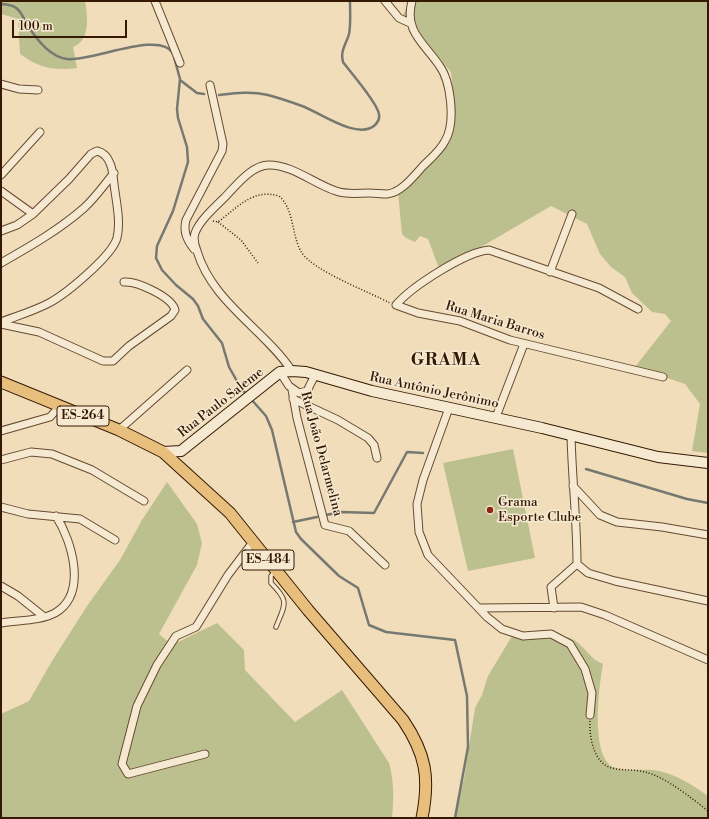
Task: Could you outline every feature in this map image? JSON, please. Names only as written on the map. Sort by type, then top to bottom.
[{"type":"main road","name":"Rua Paulo Saleme","points":[[164,452],[181,450],[280,372],[292,371]]},
{"type":"main road","name":"Rua Antônio Jerônimo","points":[[292,371],[315,375],[372,391],[570,434],[658,457],[708,464]]},
{"type":"main road","name":"ES-264","points":[[1,382],[119,430],[164,452]]},
{"type":"main road","name":"ES-484","points":[[164,452],[230,513],[276,570],[403,720],[416,740],[424,762],[427,779],[422,818]]},
{"type":"street","points":[[155,1],[180,63]]},
{"type":"street","points":[[385,1],[399,18],[410,23]]},
{"type":"street","points":[[197,251],[194,238],[195,232],[206,217],[246,176],[258,167],[266,165],[288,170],[338,192],[349,194],[390,194],[398,190],[444,144],[449,132],[451,109],[444,73],[413,31],[409,16],[412,1]]},
{"type":"street","points":[[1,84],[19,89],[38,90]]},
{"type":"street","points":[[210,85],[223,144],[222,151],[186,220],[184,230],[197,251],[210,279],[226,300],[278,352],[292,371]]},
{"type":"street","points":[[1,174],[40,132]]},
{"type":"street","points":[[1,231],[17,225],[33,214],[94,152],[104,154],[114,173],[118,231],[111,251],[77,283],[54,300],[1,323]]},
{"type":"street","points":[[1,263],[52,232],[84,208],[114,173]]},
{"type":"street","points":[[1,191],[33,214]]},
{"type":"street","points":[[550,272],[572,214]]},
{"type":"street","points":[[396,305],[411,290],[437,274],[484,250],[494,251],[599,288],[638,309]]},
{"type":"street","points":[[1,323],[32,330],[103,360],[113,361],[129,346],[171,316],[175,310],[174,306],[155,292],[136,283],[124,282]]},
{"type":"street","name":"Rua Maria Barros","points":[[396,305],[418,313],[460,321],[524,344],[663,377]]},
{"type":"street","points":[[496,417],[524,344]]},
{"type":"street","points":[[119,430],[187,370]]},
{"type":"street","points":[[280,372],[292,390],[304,393],[309,388],[315,375]]},
{"type":"street","name":"Rua João Delarmelina","points":[[292,390],[325,524],[349,531],[385,565]]},
{"type":"street","points":[[294,400],[338,420],[368,438],[374,445],[377,458]]},
{"type":"street","points":[[1,431],[50,417],[60,406]]},
{"type":"street","points":[[449,408],[423,480],[417,504],[419,532],[428,555],[487,617],[502,629],[523,636],[551,634],[570,644],[585,669],[592,694],[590,716]]},
{"type":"street","points":[[554,608],[551,587],[577,564],[577,521],[570,434]]},
{"type":"street","points":[[1,460],[36,451],[52,454],[92,470],[144,502]]},
{"type":"street","points":[[573,486],[600,515],[617,522],[662,527],[708,535]]},
{"type":"street","points":[[1,507],[28,514],[80,519],[115,540]]},
{"type":"street","points":[[1,623],[54,614],[64,606],[71,590],[74,575],[74,557],[66,532],[56,516]]},
{"type":"street","points":[[205,754],[128,774],[122,764],[137,706],[157,665],[176,636],[196,626],[228,574],[253,542]]},
{"type":"street","points":[[577,564],[588,573],[615,581],[708,601]]},
{"type":"street","points":[[1,586],[18,596],[43,616]]},
{"type":"street","points":[[480,608],[581,607],[605,615],[708,660]]},
{"type":"lane","points":[[276,570],[271,576],[271,583],[284,597],[285,605],[276,627]]},
{"type":"path","points":[[218,222],[241,202],[264,195],[279,196],[286,206],[295,237],[307,260],[325,272],[396,305]]},
{"type":"path","points":[[206,217],[218,222],[241,240],[258,263]]},
{"type":"path","points":[[590,716],[589,733],[594,749],[601,762],[610,768],[646,772],[668,783],[696,801],[708,811]]},
{"type":"green space","points":[[1,1],[85,1],[87,21],[85,34],[79,44],[73,47],[77,68],[54,69],[34,63],[20,54],[18,19],[1,14]]},
{"type":"green space","points":[[409,1],[708,1],[708,453],[692,451],[700,404],[685,384],[635,367],[671,321],[665,314],[652,312],[632,293],[625,277],[611,267],[600,254],[587,224],[551,206],[440,271],[428,239],[420,236],[415,242],[406,238],[402,234],[398,192],[452,135],[454,99],[451,72],[421,37],[402,18]]},
{"type":"green space","name":"Grama Esporte Clube","points":[[513,449],[535,558],[468,571],[443,463]]},
{"type":"green space","points":[[167,482],[197,524],[202,543],[197,565],[159,634],[172,645],[217,623],[244,650],[245,670],[295,722],[342,690],[389,763],[393,790],[392,818],[1,818],[1,714],[29,701],[52,661],[87,606],[120,560],[142,520]]},
{"type":"green space","points":[[553,635],[569,638],[578,643],[598,662],[603,664],[598,703],[598,719],[601,749],[606,760],[617,769],[660,771],[668,773],[689,783],[708,796],[708,818],[454,818],[464,779],[475,708],[482,695],[488,676],[512,636]]},
{"type":"waterway","points":[[219,95],[244,93],[268,95],[302,106],[349,128],[359,130],[368,129],[375,125],[378,122],[379,114],[374,102],[343,62],[342,58],[350,30],[350,1]]},
{"type":"waterway","points":[[1,4],[13,6],[17,9],[41,44],[61,58],[78,59],[124,48],[154,45],[165,47],[173,53]]},
{"type":"waterway","points":[[174,57],[180,79],[177,109],[178,118],[187,147],[188,162],[173,211],[157,246],[156,258],[162,270],[176,285],[193,299],[198,306],[203,319],[222,343],[229,367],[242,390],[248,395]]},
{"type":"waterway","points":[[180,80],[197,93],[204,94]]},
{"type":"waterway","points":[[251,399],[266,416],[272,430],[296,532],[301,539],[339,576],[358,588],[369,625],[386,632],[455,640],[467,696],[468,747],[455,818]]},
{"type":"waterway","points":[[326,515],[341,512],[374,513],[407,452],[423,453]]},
{"type":"waterway","points":[[586,469],[687,499],[708,503]]},
{"type":"waterway","points":[[293,522],[317,517]]},
{"type":"place","name":"Grama Esporte Clube","points":[[490,510]]},
{"type":"district","name":"GRAMA","points":[[446,361]]}]
